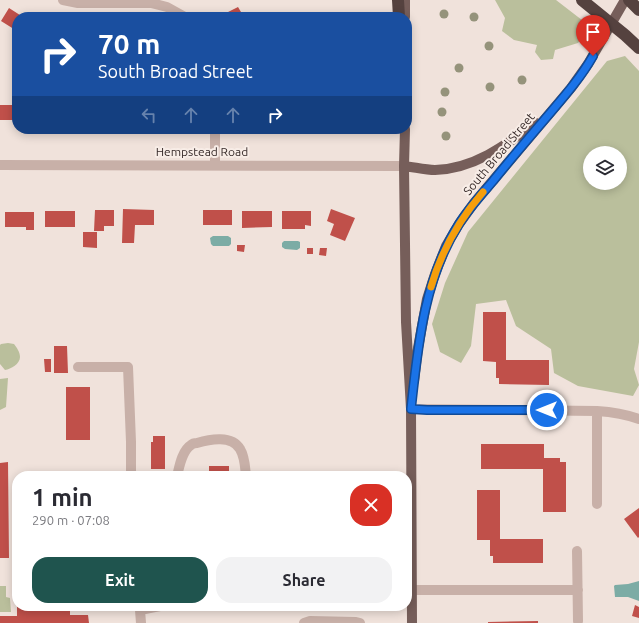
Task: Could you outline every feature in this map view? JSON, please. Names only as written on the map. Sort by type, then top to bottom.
[{"type":"highway","points":[[398,0],[399,12]]},
{"type":"highway","points":[[582,0],[639,48]]},
{"type":"highway","points":[[629,0],[639,10]]},
{"type":"main road","points":[[405,0],[405,12]]},
{"type":"main road","name":"South Broad Street","points":[[411,409],[418,348],[427,299],[434,274],[446,246],[474,203],[571,88],[588,64],[625,0]]},
{"type":"main road","points":[[404,166],[435,170],[458,167],[480,159],[511,142],[551,112]]},
{"type":"main road","name":"South Broad Street","points":[[405,134],[406,322],[411,409],[411,471]]},
{"type":"main road","name":"South Broad Street","points":[[411,611],[412,623]]},
{"type":"street","points":[[63,0],[78,3],[151,3],[167,7],[178,12]]},
{"type":"street","points":[[215,134],[215,165]]},
{"type":"street","name":"Hempstead Road","points":[[0,165],[404,166]]},
{"type":"street","points":[[78,367],[128,367],[131,471]]},
{"type":"street","points":[[411,409],[597,411],[609,412],[639,419]]},
{"type":"street","points":[[597,411],[597,504]]},
{"type":"street","points":[[178,471],[184,454],[191,445],[214,439],[225,439],[234,443],[240,448],[244,457],[245,471]]},
{"type":"street","points":[[577,551],[578,621]]},
{"type":"street","points":[[412,590],[578,590]]},
{"type":"street","points":[[140,611],[141,623]]},
{"type":"street","points":[[304,623],[310,621],[360,623]]},
{"type":"green space","points":[[495,0],[556,0],[591,27],[578,43],[555,50],[553,59],[541,60],[535,52],[537,45],[514,40],[502,31],[505,18]]},
{"type":"green space","points":[[625,56],[639,71],[639,342],[634,369],[639,385],[633,396],[578,386],[554,373],[551,349],[516,326],[506,300],[476,304],[471,346],[461,363],[440,352],[432,324],[445,283],[468,232],[607,61]]},
{"type":"green space","points":[[8,343],[14,344],[19,352],[20,360],[15,366],[5,370],[0,364],[0,345]]},
{"type":"green space","points":[[8,378],[6,407],[0,410],[0,379]]},
{"type":"green space","points":[[0,586],[6,586],[6,597],[10,598],[11,612],[0,612]]},
{"type":"water","points":[[213,236],[228,236],[231,238],[231,244],[229,246],[213,246],[210,238]]},
{"type":"water","points":[[284,241],[298,241],[300,242],[300,248],[297,250],[285,249],[282,247],[282,243]]},
{"type":"water","points":[[639,581],[639,601],[628,597],[615,597],[615,585]]},
{"type":"building","points":[[238,7],[241,12],[228,12]]},
{"type":"building","points":[[9,8],[15,12],[12,12],[12,28],[1,21]]},
{"type":"building","points":[[0,105],[12,105],[12,120],[0,120]]},
{"type":"building","points":[[123,209],[154,210],[154,225],[135,225],[134,243],[122,243]]},
{"type":"building","points":[[331,209],[355,218],[345,241],[330,235],[334,224],[327,221]]},
{"type":"building","points":[[95,210],[114,210],[114,226],[104,226],[104,231],[94,231]]},
{"type":"building","points":[[203,210],[232,210],[232,225],[203,225]]},
{"type":"building","points":[[45,211],[75,211],[75,227],[45,227]]},
{"type":"building","points":[[242,211],[272,211],[272,227],[242,228]]},
{"type":"building","points":[[282,211],[311,211],[311,226],[305,225],[305,229],[282,229]]},
{"type":"building","points":[[5,212],[34,212],[34,230],[26,230],[26,227],[5,227]]},
{"type":"building","points":[[83,232],[97,232],[97,248],[83,247]]},
{"type":"building","points":[[237,245],[245,245],[244,252],[237,251]]},
{"type":"building","points":[[307,248],[313,248],[313,254],[307,254]]},
{"type":"building","points":[[320,248],[327,248],[326,256],[319,255]]},
{"type":"building","points":[[483,312],[506,312],[506,360],[549,360],[549,385],[499,384],[499,378],[496,378],[496,362],[483,361]]},
{"type":"building","points":[[54,346],[67,346],[68,373],[54,373]]},
{"type":"building","points":[[44,359],[51,359],[51,372],[45,372]]},
{"type":"building","points":[[66,387],[90,387],[90,440],[66,440]]},
{"type":"building","points":[[153,436],[165,436],[165,469],[151,469],[151,442],[153,442]]},
{"type":"building","points":[[481,444],[544,444],[544,458],[560,458],[560,462],[566,462],[566,512],[543,512],[543,469],[481,469]]},
{"type":"building","points":[[8,462],[9,558],[0,558],[0,463]]},
{"type":"building","points":[[209,466],[229,466],[229,471],[209,471]]},
{"type":"building","points":[[477,490],[500,490],[500,539],[543,539],[543,563],[493,563],[493,556],[490,556],[490,540],[477,540]]},
{"type":"building","points":[[639,508],[639,537],[638,538],[624,519]]},
{"type":"building","points":[[635,605],[639,607],[639,618],[632,616]]},
{"type":"building","points":[[17,611],[70,611],[70,615],[88,615],[89,623],[0,623],[0,616],[17,616]]},
{"type":"building","points":[[538,621],[538,623],[488,623],[488,622]]},
{"type":"slow traffic","points":[[431,287],[434,274],[446,246],[459,224],[483,192]]},
{"type":"route","points":[[547,410],[411,409],[418,348],[427,299],[434,274],[446,246],[474,203],[571,88],[593,56]]}]
